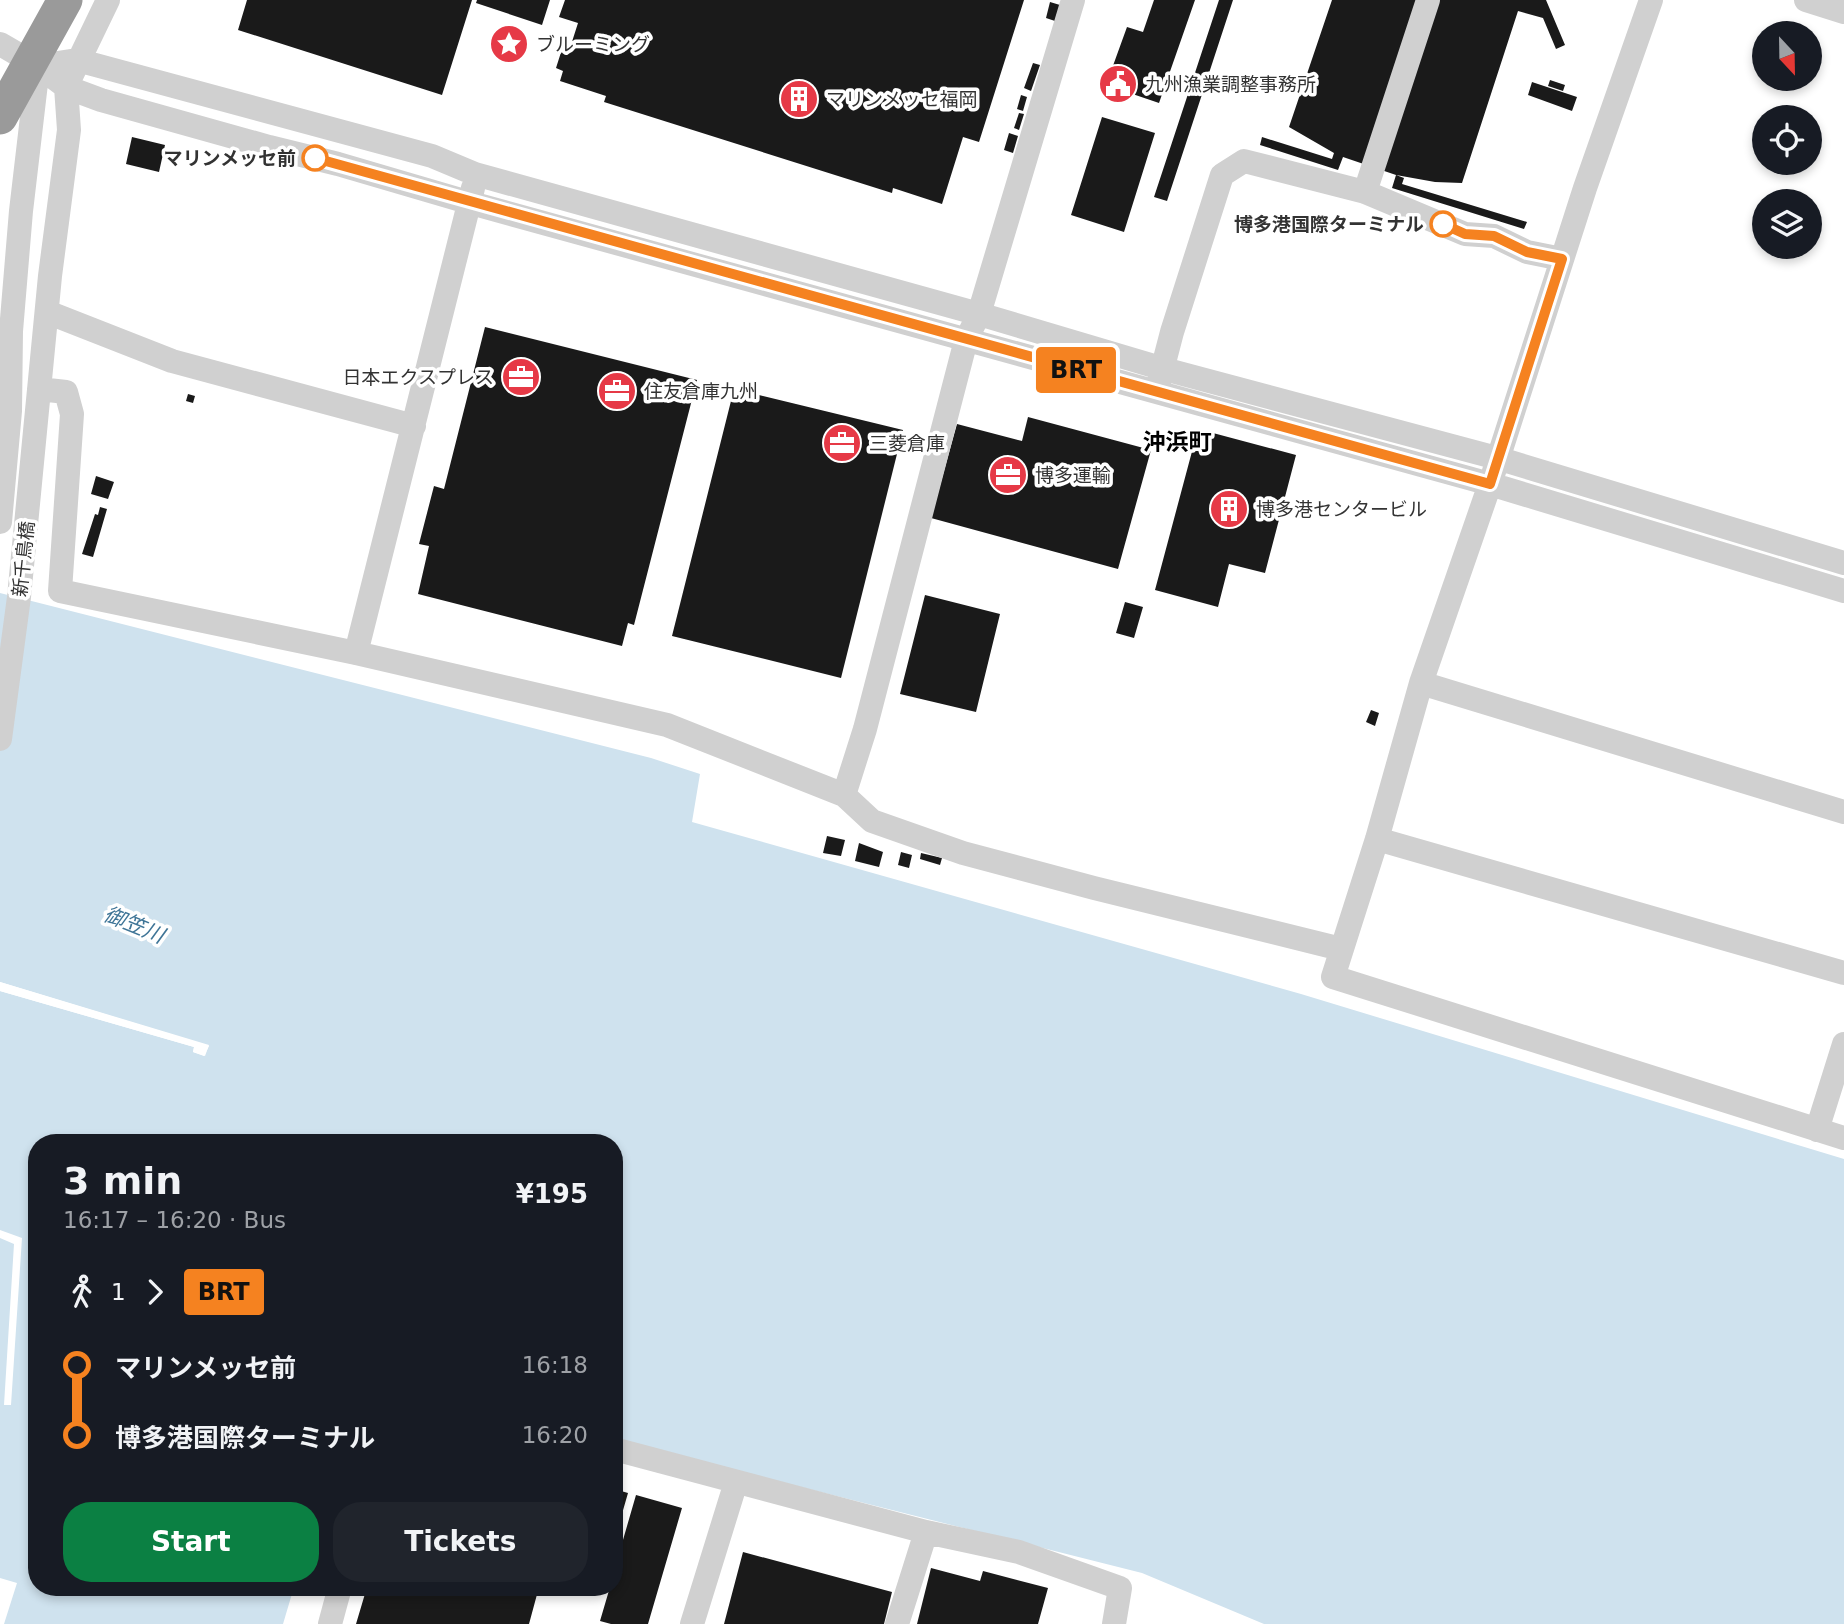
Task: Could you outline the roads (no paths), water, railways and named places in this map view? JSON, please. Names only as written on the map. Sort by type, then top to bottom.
[{"type":"highway","points":[[0,82],[47,0]]},
{"type":"highway","points":[[0,96],[66,0]]},
{"type":"highway","points":[[0,117],[66,0]]},
{"type":"street","points":[[1,512],[10,411],[11,331],[21,211],[38,66],[66,0]]},
{"type":"street","points":[[66,87],[108,0]]},
{"type":"street","points":[[844,795],[868,716],[966,340],[979,314],[1073,0]]},
{"type":"street","points":[[1365,192],[1428,0]]},
{"type":"street","points":[[1651,0],[1585,188],[1490,484],[1421,683],[1334,977],[1844,1138]]},
{"type":"street","points":[[1806,0],[1844,12]]},
{"type":"street","points":[[0,44],[38,66],[66,87],[101,100],[1490,484],[1844,590]]},
{"type":"street","points":[[38,66],[77,60],[432,156],[475,174],[979,314],[1164,369],[1497,458],[1844,564]]},
{"type":"street","name":"新千鳥橋","points":[[0,739],[29,505],[47,312],[69,130],[66,87]]},
{"type":"street","points":[[1155,392],[1164,369],[1171,332],[1222,175],[1244,161],[1365,192],[1465,234],[1494,236],[1527,252],[1562,259]]},
{"type":"street","points":[[356,653],[471,203],[475,174]]},
{"type":"street","points":[[47,312],[172,361],[414,426]]},
{"type":"street","points":[[39,389],[66,392],[72,414],[60,591],[356,653],[667,725],[844,795],[872,821],[963,853],[1341,949]]},
{"type":"street","points":[[1421,683],[1844,811]]},
{"type":"street","points":[[1377,839],[1844,973]]},
{"type":"street","points":[[1817,1130],[1844,1044]]},
{"type":"street","points":[[623,1451],[926,1532],[1019,1552],[1120,1588],[1114,1624]]},
{"type":"street","points":[[692,1624],[736,1482]]},
{"type":"street","points":[[898,1624],[926,1532]]},
{"type":"street","points":[[330,1624],[338,1596]]},
{"type":"water","name":"御笠川","points":[[0,593],[651,758],[700,774],[692,822],[1301,994],[1844,1159],[1844,1624],[1264,1624],[1142,1573],[623,1442],[623,1134],[28,1134],[28,1596],[291,1596],[283,1624],[0,1624],[0,991],[194,1047],[193,1052],[204,1056],[209,1046],[0,982]]},
{"type":"place","name":"ブルーミング","points":[[509,44]]},
{"type":"place","name":"九州漁業調整事務所","points":[[1118,84]]},
{"type":"place","name":"マリンメッセ福岡","points":[[799,99]]},
{"type":"place","name":"マリンメッセ前","points":[[315,158]]},
{"type":"place","name":"博多港国際ターミナル","points":[[1443,224]]},
{"type":"place","name":"日本エクスプレス","points":[[521,377]]},
{"type":"place","name":"住友倉庫九州","points":[[617,391]]},
{"type":"place","name":"三菱倉庫","points":[[842,443]]},
{"type":"place","name":"博多運輸","points":[[1008,475]]},
{"type":"place","name":"博多港センタービル","points":[[1229,509]]},
{"type":"district","name":"沖浜町","points":[[1177,442]]}]
